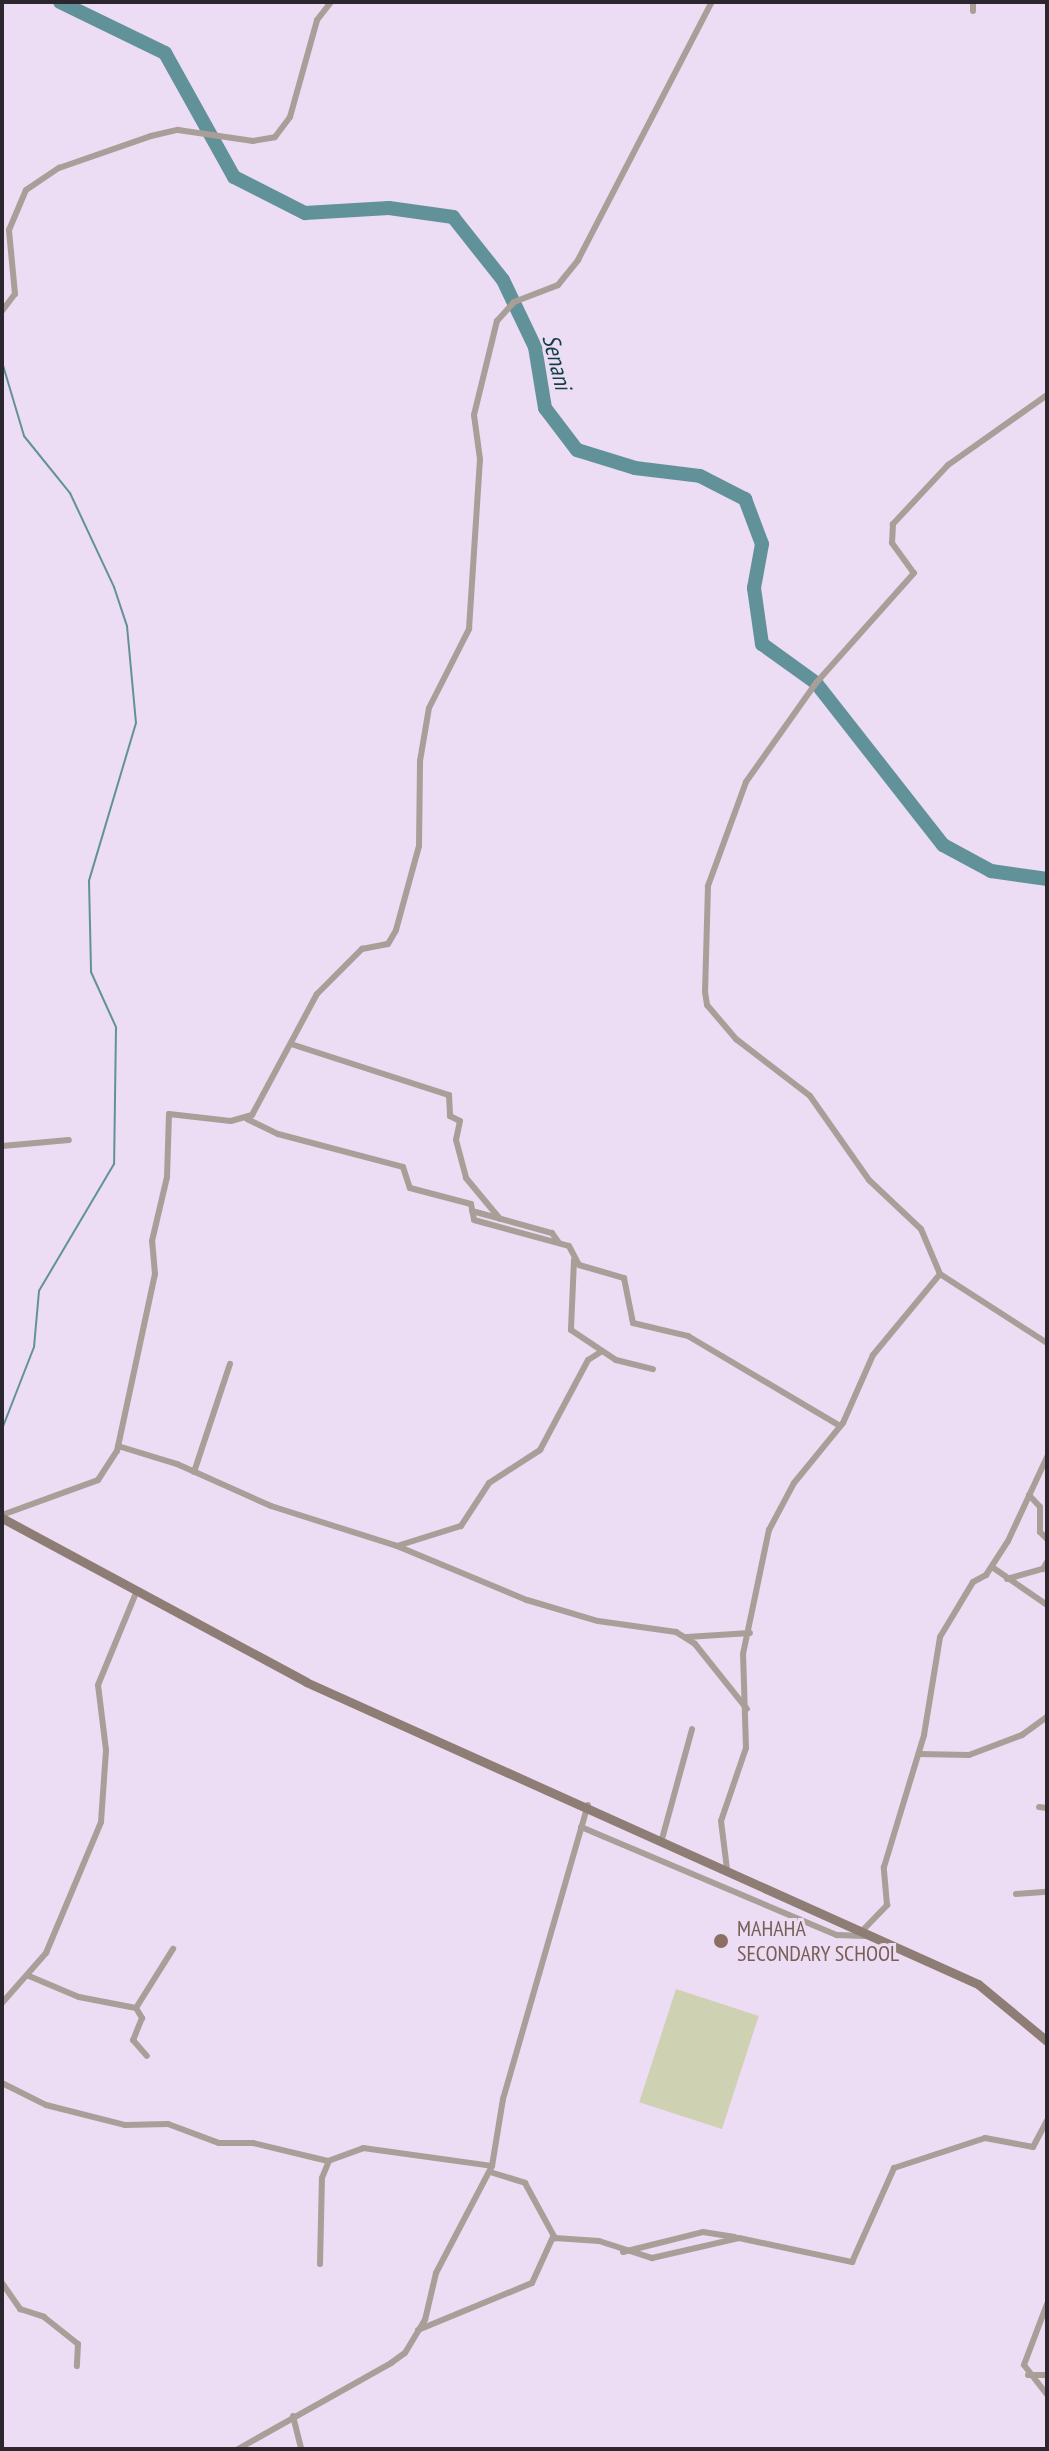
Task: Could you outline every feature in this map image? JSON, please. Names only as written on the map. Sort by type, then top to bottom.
[{"type":"main road","points":[[2,1517],[136,1593],[306,1682],[588,1805],[984,1988],[1047,2041]]},
{"type":"street","points":[[2,311],[15,294],[9,230],[26,190],[59,168],[151,136],[178,130],[253,141],[275,137],[290,117],[317,20],[331,2]]},
{"type":"street","points":[[246,1118],[261,1105],[309,1004],[342,966],[368,945],[388,944],[396,930],[419,846],[420,761],[429,708],[469,629],[480,459],[474,415],[497,321],[514,302],[558,285],[578,260],[712,2]]},
{"type":"street","points":[[973,2],[973,11]]},
{"type":"street","points":[[1047,395],[986,433],[896,519],[892,543],[914,573],[763,754],[708,886],[707,1005],[736,1039],[810,1096],[863,1172],[921,1229],[940,1274],[1047,1343]]},
{"type":"street","points":[[291,1044],[449,1095],[450,1116],[460,1121],[456,1140],[466,1178],[500,1219]]},
{"type":"street","points":[[2,1517],[98,1480],[118,1446],[155,1274],[152,1241],[167,1177],[169,1114],[246,1118],[278,1134],[403,1167],[410,1188],[469,1203],[481,1222],[570,1247],[574,1260],[571,1330],[601,1352],[653,1369]]},
{"type":"street","points":[[2,1146],[69,1140]]},
{"type":"street","points":[[472,1211],[552,1233],[559,1244]]},
{"type":"street","points":[[574,1260],[624,1278],[633,1323],[688,1336],[840,1426]]},
{"type":"street","points":[[727,1869],[721,1821],[746,1748],[743,1654],[750,1633],[769,1530],[794,1483],[840,1426],[873,1355],[940,1274]]},
{"type":"street","points":[[397,1546],[461,1526],[489,1483],[540,1450],[588,1360],[601,1352]]},
{"type":"street","points":[[194,1472],[230,1364]]},
{"type":"street","points":[[118,1446],[194,1472],[271,1506],[397,1546],[560,1611],[687,1637],[750,1633]]},
{"type":"street","points":[[863,1930],[887,1905],[884,1867],[919,1754],[940,1637],[973,1582],[992,1567],[1047,1457]]},
{"type":"street","points":[[1029,1495],[1040,1507],[1039,1527],[1047,1539]]},
{"type":"street","points":[[1007,1579],[1025,1569],[1043,1569],[1047,1562]]},
{"type":"street","points":[[992,1567],[1047,1605]]},
{"type":"street","points":[[2,2003],[29,1976],[46,1953],[101,1822],[106,1750],[98,1685],[136,1593]]},
{"type":"street","points":[[687,1637],[747,1709]]},
{"type":"street","points":[[919,1754],[959,1758],[1045,1722]]},
{"type":"street","points":[[662,1839],[692,1729]]},
{"type":"street","points":[[238,2449],[391,2363],[418,2330],[438,2268],[491,2169],[503,2099],[588,1805]]},
{"type":"street","points":[[581,1827],[837,1935],[875,1936]]},
{"type":"street","points":[[1016,1894],[1047,1892]]},
{"type":"street","points":[[136,2008],[173,1949]]},
{"type":"street","points":[[29,1976],[79,1997],[136,2008],[142,2018],[133,2040],[147,2056]]},
{"type":"street","points":[[2,2083],[46,2105],[103,2121],[168,2124],[209,2140],[253,2143],[329,2161],[363,2148],[491,2169],[525,2183],[553,2237]]},
{"type":"street","points":[[623,2252],[703,2232],[854,2261],[894,2168],[985,2138],[1033,2147],[1047,2121]]},
{"type":"street","points":[[320,2264],[322,2178],[329,2161]]},
{"type":"street","points":[[553,2237],[599,2241],[623,2252],[674,2257],[739,2238]]},
{"type":"street","points":[[418,2330],[532,2283],[553,2237]]},
{"type":"street","points":[[2,2283],[15,2305],[44,2317],[78,2344],[77,2366]]},
{"type":"street","points":[[1047,2304],[1025,2360],[1028,2375],[1047,2394]]},
{"type":"street","points":[[1028,2375],[1047,2375]]},
{"type":"street","points":[[293,2416],[301,2449]]},
{"type":"green space","points":[[676,1989],[759,2016],[722,2129],[639,2102]]},
{"type":"waterway","name":"Senani","points":[[60,2],[165,53],[234,177],[305,213],[389,208],[453,217],[503,280],[535,347],[545,408],[577,450],[635,468],[700,476],[745,499],[762,544],[754,588],[762,644],[816,683],[943,845],[991,871],[1047,879]]},
{"type":"waterway","points":[[2,362],[24,436],[70,493],[114,587],[127,626],[136,723],[89,881],[91,972],[116,1027],[114,1164],[39,1291],[34,1347],[2,1429]]},
{"type":"place","name":"MAHAHA SECONDARY SCHOOL","points":[[721,1941]]}]
